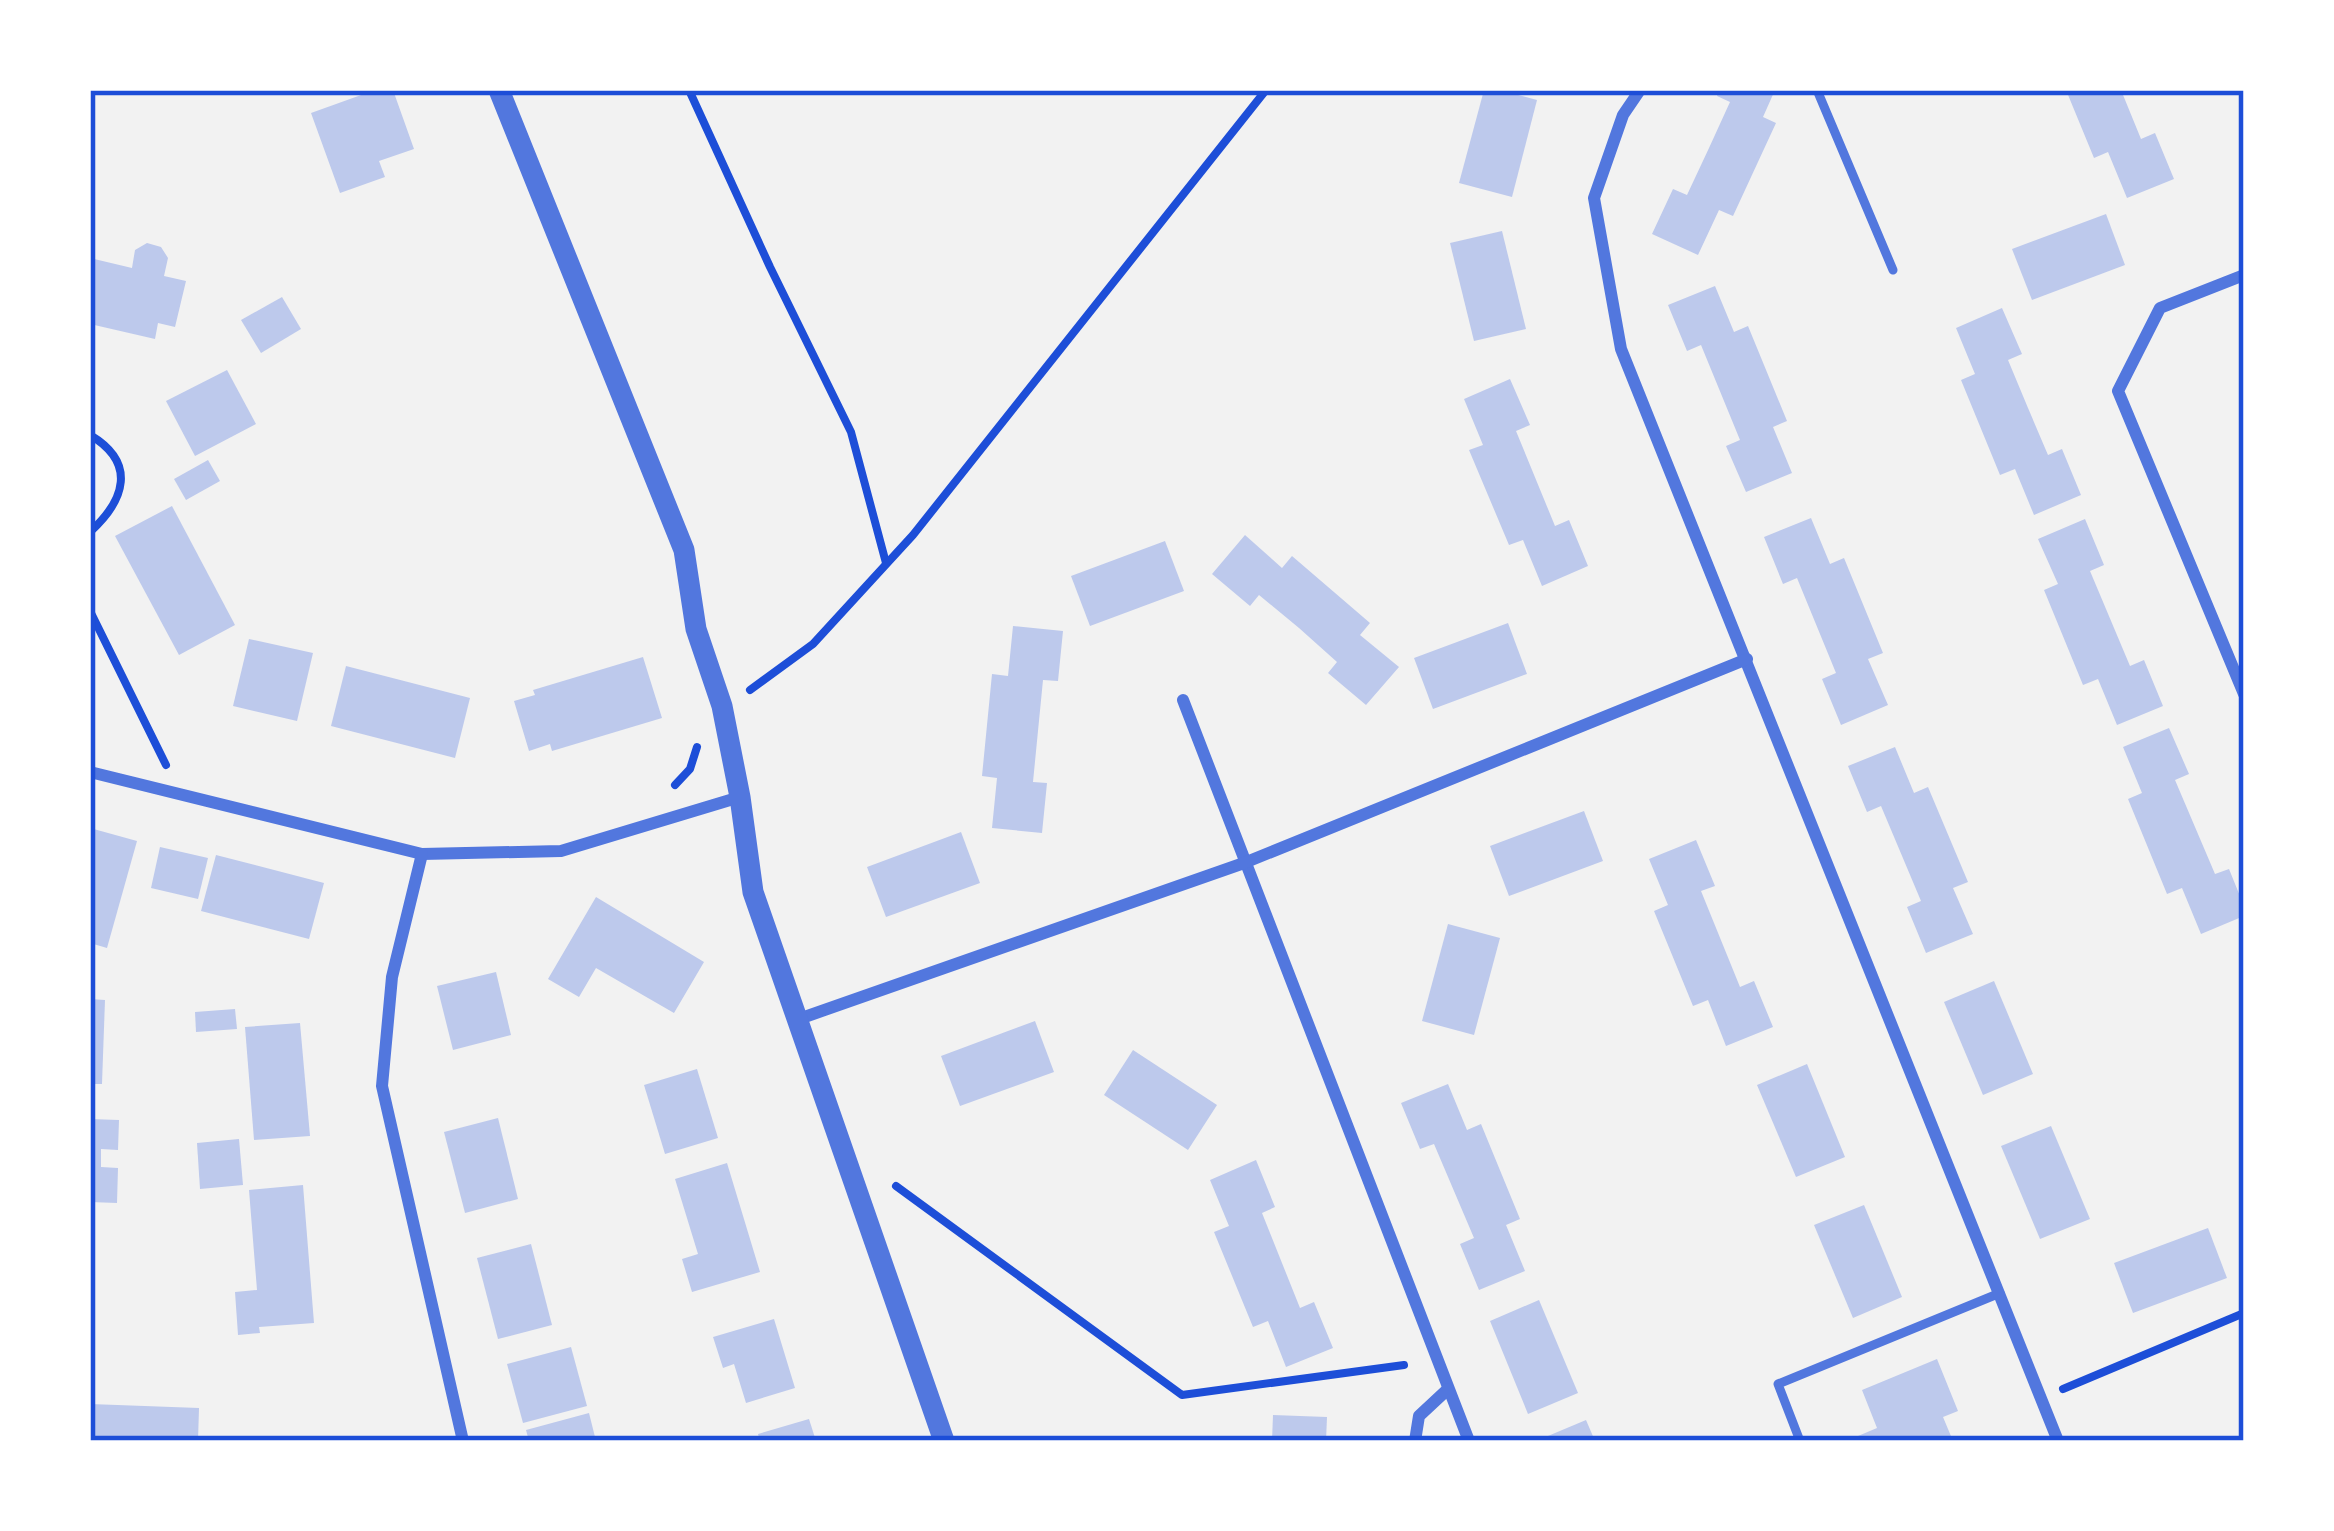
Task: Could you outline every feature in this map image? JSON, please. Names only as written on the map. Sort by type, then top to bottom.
[{"type":"street","points":[[500,90],[684,550],[696,629],[722,706],[753,892],[944,1441]]},
{"type":"street","points":[[1640,90],[1623,115],[1594,198],[1622,349],[2058,1441]]},
{"type":"street","points":[[2244,275],[2160,308],[2118,392],[2244,694]]},
{"type":"street","points":[[796,1020],[1244,862],[1747,659]]},
{"type":"street","points":[[1183,700],[1469,1441]]},
{"type":"street","points":[[90,772],[422,854],[561,851],[740,797]]},
{"type":"street","points":[[422,854],[392,977],[382,1086],[463,1441]]},
{"type":"street","points":[[1414,1441],[1419,1416],[1448,1389]]},
{"type":"lane","points":[[1817,90],[1893,270]]},
{"type":"lane","points":[[1800,1441],[1778,1384],[2000,1293]]},
{"type":"path","points":[[689,90],[851,432],[886,565]]},
{"type":"path","points":[[749,690],[814,644],[886,565],[1266,90]]},
{"type":"path","points":[[90,435],[116,456],[122,478],[115,504],[90,532]]},
{"type":"path","points":[[90,611],[167,766]]},
{"type":"path","points":[[662,796],[690,769],[697,747],[695,735]]},
{"type":"path","points":[[896,1186],[1182,1395],[1404,1365]]},
{"type":"path","points":[[2041,1398],[2244,1313]]},
{"type":"building","points":[[375,90],[393,90],[414,149],[379,161],[385,177],[340,193],[311,113]]},
{"type":"building","points":[[1484,90],[1537,100],[1512,197],[1459,183]]},
{"type":"building","points":[[1719,90],[1775,90],[1763,117],[1776,123],[1733,216],[1719,210],[1698,255],[1652,234],[1673,189],[1687,195],[1709,148],[1730,102],[1717,96]]},
{"type":"building","points":[[2066,90],[2121,90],[2141,139],[2155,133],[2174,179],[2127,198],[2108,152],[2094,158]]},
{"type":"building","points":[[2106,214],[2125,265],[2032,300],[2012,249]]},
{"type":"building","points":[[1502,231],[1526,329],[1474,341],[1450,243]]},
{"type":"building","points":[[147,243],[161,247],[168,258],[164,276],[186,281],[175,327],[158,323],[155,339],[90,324],[90,258],[132,268],[135,250]]},
{"type":"building","points":[[1715,286],[1734,332],[1748,326],[1787,421],[1773,427],[1792,473],[1746,492],[1726,446],[1740,440],[1701,345],[1687,351],[1668,305]]},
{"type":"building","points":[[282,297],[301,329],[261,353],[241,320]]},
{"type":"building","points":[[2002,308],[2022,354],[2008,360],[2028,408],[2048,455],[2062,449],[2081,495],[2034,515],[2015,469],[2000,475],[1961,380],[1975,374],[1956,328]]},
{"type":"building","points":[[227,370],[256,424],[195,456],[166,401]]},
{"type":"building","points":[[1510,379],[1530,425],[1516,431],[1555,526],[1569,520],[1588,566],[1542,586],[1523,540],[1509,545],[1469,450],[1483,445],[1464,399]]},
{"type":"building","points":[[208,460],[220,481],[186,500],[174,479]]},
{"type":"building","points":[[172,506],[235,625],[179,655],[115,536]]},
{"type":"building","points":[[1811,518],[1830,564],[1844,558],[1883,653],[1868,659],[1888,705],[1841,725],[1822,679],[1836,673],[1797,578],[1783,584],[1764,537]]},
{"type":"building","points":[[2085,519],[2104,565],[2090,571],[2130,666],[2144,660],[2163,706],[2117,725],[2098,679],[2083,685],[2044,590],[2058,584],[2038,539]]},
{"type":"building","points":[[1245,535],[1282,568],[1292,556],[1370,623],[1360,635],[1399,667],[1366,705],[1328,673],[1337,662],[1299,628],[1259,595],[1250,606],[1212,574]]},
{"type":"building","points":[[1165,541],[1184,591],[1090,626],[1071,576]]},
{"type":"building","points":[[1508,623],[1527,674],[1433,709],[1414,658]]},
{"type":"building","points":[[1013,626],[1063,631],[1058,681],[1043,680],[1033,782],[1047,783],[1042,833],[992,828],[997,778],[982,776],[992,674],[1008,676]]},
{"type":"building","points":[[249,639],[313,653],[297,721],[233,706]]},
{"type":"building","points":[[643,657],[662,718],[552,751],[550,744],[529,751],[514,701],[535,695],[533,690]]},
{"type":"building","points":[[346,666],[470,698],[455,758],[331,726]]},
{"type":"building","points":[[2169,728],[2189,774],[2175,780],[2215,874],[2229,869],[2244,906],[2244,916],[2201,934],[2182,888],[2167,894],[2128,799],[2142,793],[2123,747]]},
{"type":"building","points":[[1895,747],[1914,793],[1928,787],[1968,882],[1953,888],[1973,934],[1926,953],[1907,907],[1921,901],[1881,806],[1867,812],[1848,766]]},
{"type":"building","points":[[1584,811],[1603,861],[1509,896],[1490,846]]},
{"type":"building","points":[[90,828],[137,841],[107,948],[90,943]]},
{"type":"building","points":[[961,832],[980,883],[886,917],[867,867]]},
{"type":"building","points":[[1696,840],[1715,886],[1701,891],[1740,987],[1754,981],[1773,1027],[1726,1046],[1708,1000],[1693,1006],[1654,911],[1668,905],[1649,859]]},
{"type":"building","points":[[160,847],[208,858],[198,899],[151,888]]},
{"type":"building","points":[[216,855],[324,883],[309,939],[201,911]]},
{"type":"building","points":[[596,897],[704,962],[674,1013],[596,968],[579,997],[548,979]]},
{"type":"building","points":[[1448,924],[1500,938],[1474,1035],[1422,1021]]},
{"type":"building","points":[[496,972],[511,1035],[453,1050],[437,986]]},
{"type":"building","points":[[1994,981],[2033,1074],[1983,1095],[1944,1002]]},
{"type":"building","points":[[90,999],[105,1000],[102,1084],[90,1084]]},
{"type":"building","points":[[235,1009],[237,1029],[196,1032],[195,1012]]},
{"type":"building","points":[[1035,1021],[1054,1072],[960,1106],[941,1056]]},
{"type":"building","points":[[300,1023],[310,1136],[254,1140],[245,1027]]},
{"type":"building","points":[[1133,1050],[1217,1105],[1188,1150],[1104,1095]]},
{"type":"building","points":[[1807,1064],[1845,1157],[1796,1177],[1757,1085]]},
{"type":"building","points":[[697,1069],[718,1138],[665,1154],[644,1085]]},
{"type":"building","points":[[1448,1084],[1467,1130],[1481,1124],[1520,1219],[1506,1225],[1525,1271],[1479,1290],[1460,1244],[1474,1238],[1434,1144],[1420,1149],[1401,1103]]},
{"type":"building","points":[[498,1118],[518,1199],[465,1213],[444,1132]]},
{"type":"building","points":[[90,1119],[119,1120],[118,1150],[101,1149],[101,1167],[118,1168],[117,1203],[90,1202]]},
{"type":"building","points":[[2051,1126],[2090,1219],[2040,1239],[2001,1146]]},
{"type":"building","points":[[239,1139],[243,1185],[200,1189],[197,1143]]},
{"type":"building","points":[[1256,1160],[1275,1207],[1262,1213],[1300,1308],[1314,1302],[1333,1348],[1286,1367],[1268,1321],[1253,1327],[1214,1232],[1229,1226],[1210,1180]]},
{"type":"building","points":[[727,1163],[760,1272],[692,1292],[682,1259],[698,1254],[675,1179]]},
{"type":"building","points":[[303,1185],[314,1323],[259,1327],[260,1333],[238,1335],[235,1292],[257,1290],[249,1190]]},
{"type":"building","points":[[1864,1205],[1902,1297],[1853,1318],[1814,1225]]},
{"type":"building","points":[[2208,1228],[2227,1278],[2133,1313],[2114,1263]]},
{"type":"building","points":[[531,1244],[552,1325],[498,1339],[477,1258]]},
{"type":"building","points":[[1539,1300],[1578,1393],[1528,1414],[1490,1321]]},
{"type":"building","points":[[774,1319],[795,1388],[746,1403],[734,1364],[723,1368],[713,1337]]},
{"type":"building","points":[[571,1347],[587,1406],[523,1423],[507,1364]]},
{"type":"building","points":[[1937,1359],[1958,1411],[1943,1417],[1953,1441],[1860,1441],[1858,1436],[1877,1428],[1862,1390]]},
{"type":"building","points":[[90,1404],[199,1408],[198,1441],[90,1441]]},
{"type":"building","points":[[589,1413],[595,1437],[529,1441],[526,1430]]},
{"type":"building","points":[[1273,1415],[1327,1417],[1326,1441],[1272,1441]]},
{"type":"building","points":[[809,1419],[816,1441],[760,1441],[758,1434]]},
{"type":"building","points":[[1586,1420],[1595,1441],[1536,1441]]}]
